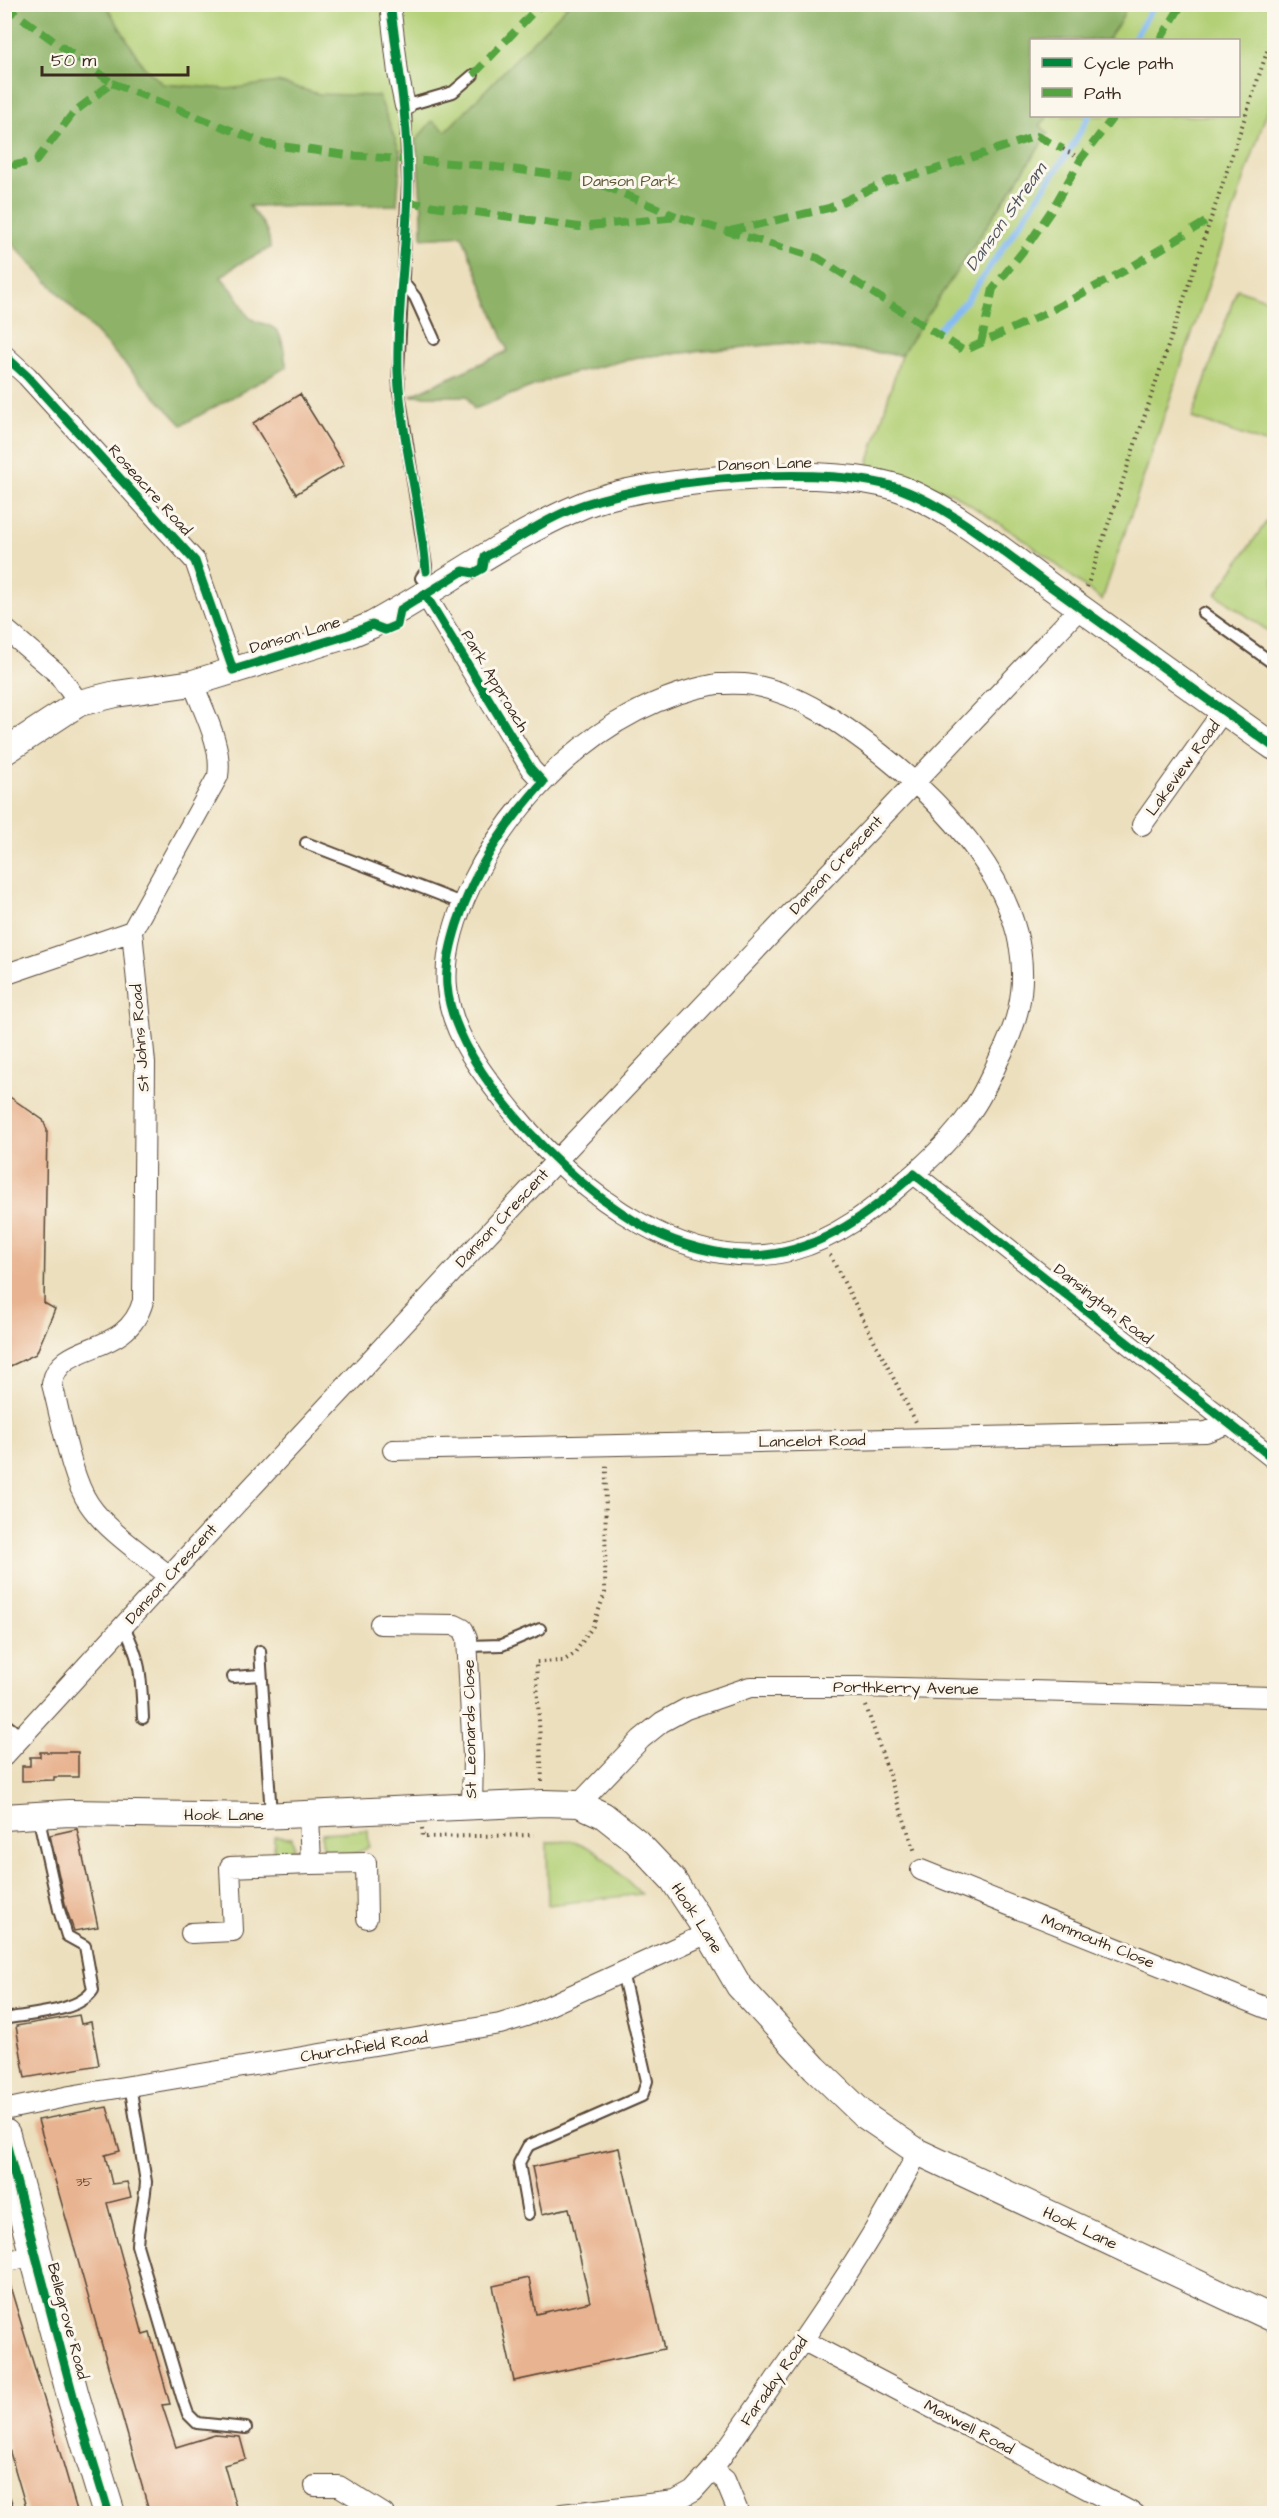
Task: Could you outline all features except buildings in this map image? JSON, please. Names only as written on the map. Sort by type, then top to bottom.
[{"type":"main road","name":"Bellegrove Road","points":[[4,2135],[73,2397],[109,2514]]},
{"type":"street","points":[[390,4],[398,73],[405,105]]},
{"type":"street","name":"Roseacre Road","points":[[4,355],[27,376],[195,561],[233,670]]},
{"type":"street","name":"Danson Lane","points":[[4,752],[79,703],[116,694],[193,683],[348,635],[372,625],[424,581],[583,505],[645,489],[696,482],[827,477],[872,482],[902,489],[934,505],[1275,747]]},
{"type":"street","name":"Park Approach","points":[[424,581],[531,769],[543,782]]},
{"type":"street","name":"Danson Crescent","points":[[4,1756],[556,1160],[1080,608]]},
{"type":"street","points":[[4,628],[58,674],[79,703]]},
{"type":"street","points":[[4,975],[132,931],[218,776],[220,764],[218,751],[193,683]]},
{"type":"street","points":[[717,684],[749,684],[782,693],[816,710],[866,742],[915,781],[947,812],[977,849],[1000,889],[1017,937],[1021,977],[1018,1008],[1007,1042],[971,1113],[914,1174],[852,1224],[793,1250],[763,1255],[699,1248],[663,1236],[629,1217],[556,1160],[528,1132],[498,1094],[472,1055],[456,1026],[450,1009],[446,984],[451,944],[474,877],[492,845],[514,814],[543,782],[583,746],[638,710],[690,689],[717,684]]},
{"type":"street","name":"Lakeview Road","points":[[1142,825],[1223,711]]},
{"type":"street","name":"St Johns Road","points":[[132,931],[145,1063],[143,1301],[139,1315],[130,1328],[120,1336],[63,1361],[54,1372],[52,1384],[79,1485],[88,1504],[100,1518],[169,1576]]},
{"type":"street","name":"Dansington Road","points":[[914,1174],[1275,1458]]},
{"type":"street","name":"Lancelot Road","points":[[393,1450],[1206,1432],[1230,1423]]},
{"type":"street","name":"St Leonards Close","points":[[380,1624],[455,1624],[463,1629],[468,1646],[473,1756],[472,1807]]},
{"type":"street","name":"Porthkerry Avenue","points":[[579,1804],[641,1739],[662,1722],[686,1709],[750,1687],[859,1687],[1275,1696]]},
{"type":"street","name":"Hook Lane","points":[[23,1816],[271,1815],[543,1803],[579,1804],[603,1815],[636,1841],[673,1880],[739,1986],[815,2068],[864,2115],[918,2152],[1275,2319]]},
{"type":"street","points":[[309,1814],[311,1864]]},
{"type":"street","points":[[4,1830],[23,1816]]},
{"type":"street","points":[[191,1933],[233,1931],[230,1867],[366,1863],[367,1918]]},
{"type":"street","name":"Monmouth Close","points":[[921,1870],[1275,2011]]},
{"type":"street","name":"Churchfield Road","points":[[4,2110],[130,2085],[500,2024],[526,2016],[708,1933]]},
{"type":"street","name":"Faraday Road","points":[[562,2514],[675,2501],[693,2492],[712,2470],[889,2209],[918,2152]]},
{"type":"street","points":[[4,2262],[34,2255]]},
{"type":"street","name":"Maxwell Road","points":[[802,2340],[1135,2514]]},
{"type":"street","points":[[712,2470],[725,2480],[739,2514]]},
{"type":"street","points":[[315,2486],[339,2486],[384,2514]]},
{"type":"lane","points":[[424,581],[402,414],[398,358],[408,182],[405,105],[453,92],[473,75]]},
{"type":"lane","points":[[403,282],[415,297],[434,339]]},
{"type":"lane","points":[[1203,613],[1275,664]]},
{"type":"lane","points":[[306,843],[464,904]]},
{"type":"lane","points":[[124,1627],[135,1648],[141,1669],[143,1718]]},
{"type":"lane","points":[[468,1646],[502,1645],[540,1629]]},
{"type":"lane","points":[[260,1651],[271,1815]]},
{"type":"lane","points":[[232,1677],[261,1675]]},
{"type":"lane","points":[[4,1723],[22,1737]]},
{"type":"lane","points":[[4,2019],[74,2005],[87,2000],[93,1990],[85,1946],[67,1936],[23,1816]]},
{"type":"lane","points":[[528,2214],[519,2163],[528,2146],[642,2096],[647,2080],[622,1972]]},
{"type":"lane","points":[[130,2085],[146,2182],[137,2245],[182,2397],[188,2414],[197,2423],[246,2428]]},
{"type":"lane","points":[[4,2499],[9,2514]]},
{"type":"path","points":[[1080,608],[1275,32]]},
{"type":"path","points":[[1063,149],[1081,159]]},
{"type":"path","points":[[822,1239],[919,1428]]},
{"type":"path","points":[[542,1790],[536,1662],[563,1661],[574,1654],[594,1626],[605,1593],[606,1459]]},
{"type":"path","points":[[859,1687],[921,1870]]},
{"type":"path","points":[[421,1809],[423,1838],[534,1835]]},
{"type":"green space","points":[[5,4],[106,5],[143,66],[163,84],[228,89],[278,82],[319,94],[379,96],[401,155],[397,205],[249,206],[266,229],[270,248],[237,265],[221,277],[238,297],[251,319],[271,326],[277,331],[287,367],[182,425],[5,236]]},
{"type":"green space","name":"Danson Park","points":[[568,4],[1127,5],[1120,22],[1108,39],[1030,39],[1030,117],[1048,117],[1040,125],[1048,134],[901,355],[789,343],[638,357],[556,377],[474,409],[467,396],[410,396],[508,351],[462,235],[422,238],[416,140],[432,121],[446,131]]},
{"type":"green space","name":"Danson Park","points":[[4,5],[1274,5],[1274,91],[1102,600],[1026,541],[952,493],[867,468],[901,355],[788,343],[638,357],[556,377],[474,409],[467,396],[410,396],[508,351],[462,235],[422,238],[418,151],[411,148],[398,151],[397,205],[248,206]]},
{"type":"green space","points":[[1237,289],[1274,302],[1274,446],[1192,418]]},
{"type":"green space","points":[[1274,511],[1274,635],[1216,594]]},
{"type":"green space","points":[[368,1830],[369,1847],[357,1853],[341,1855],[322,1848],[322,1833]]},
{"type":"green space","points":[[274,1836],[292,1837],[294,1847],[288,1853],[274,1854]]},
{"type":"green space","points":[[574,1841],[596,1851],[641,1894],[548,1905],[547,1842]]},
{"type":"waterway","name":"Danson Stream","points":[[1134,39],[1155,4]]},
{"type":"waterway","name":"Danson Stream","points":[[938,329],[967,300],[1070,150],[1088,117]]},
{"type":"marked path","points":[[473,75],[541,4]]},
{"type":"marked path","points":[[1161,39],[1182,4]]},
{"type":"marked path","points":[[4,5],[112,83],[74,112],[36,161],[15,165],[4,157]]},
{"type":"marked path","points":[[112,83],[266,144],[347,155],[489,166],[588,179],[676,216]]},
{"type":"marked path","points":[[981,343],[993,289],[1027,246],[1053,208],[1081,159],[1113,117]]},
{"type":"marked path","points":[[730,231],[829,208],[888,181],[930,171],[1037,136],[1063,149]]},
{"type":"marked path","points":[[407,202],[579,227],[679,217],[818,258],[964,351],[1048,312],[1126,270],[1212,218]]},
{"type":"cycle path","points":[[390,4],[408,159],[398,372],[403,422],[426,571]]},
{"type":"cycle path","points":[[4,355],[27,376],[195,561],[233,670],[348,635],[372,625],[385,630],[397,625],[400,610],[463,571],[474,573],[483,568],[485,557],[546,521],[585,504],[656,487],[699,481],[744,477],[833,477],[871,482],[903,490],[957,518],[1274,747]]},
{"type":"cycle path","points":[[425,594],[531,769],[543,782],[503,831],[482,865],[457,924],[447,971],[447,986],[455,1021],[473,1057],[498,1095],[528,1131],[562,1165],[597,1195],[632,1219],[663,1236],[699,1248],[727,1254],[765,1255],[787,1251],[827,1237],[881,1202],[914,1174],[1274,1459]]},
{"type":"cycle path","points":[[4,2135],[73,2396],[109,2514]]}]
